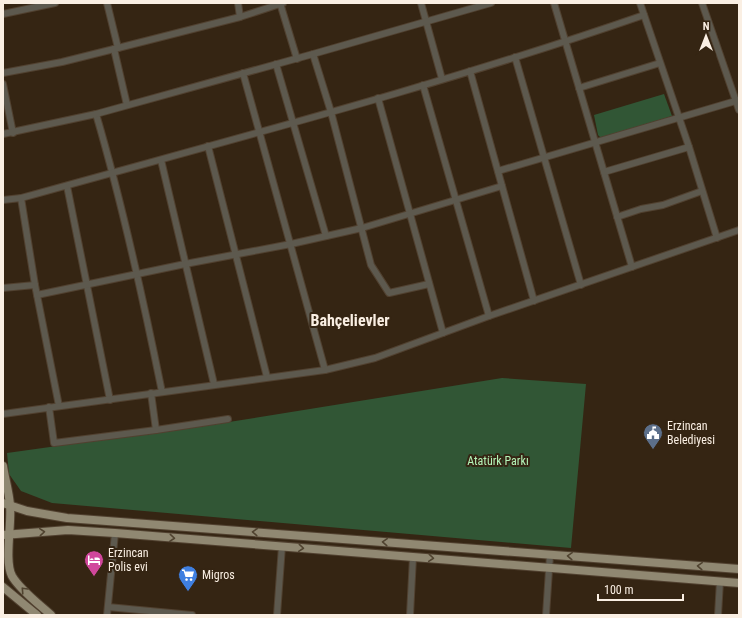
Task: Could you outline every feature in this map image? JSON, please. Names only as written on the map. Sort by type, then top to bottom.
[{"type":"main road","points":[[3,466],[6,504],[11,523],[6,535],[8,559],[12,575],[25,592],[51,615]]},
{"type":"main road","points":[[6,504],[27,511],[67,518],[739,569]]},
{"type":"main road","points":[[6,535],[68,530],[115,533],[739,583]]},
{"type":"main road","points":[[3,587],[37,615]]},
{"type":"street","points":[[3,14],[55,3]]},
{"type":"street","points":[[107,3],[128,105]]},
{"type":"street","points":[[238,3],[240,17]]},
{"type":"street","points":[[3,74],[116,49],[240,17],[281,3],[296,59]]},
{"type":"street","points":[[422,3],[442,79]]},
{"type":"street","points":[[3,134],[96,114],[491,3]]},
{"type":"street","points":[[554,3],[632,267]]},
{"type":"street","points":[[640,3],[689,147],[717,238]]},
{"type":"street","points":[[702,3],[737,100],[739,110]]},
{"type":"street","points":[[3,200],[21,198],[67,186],[331,112],[566,42],[644,15]]},
{"type":"street","points":[[313,54],[331,112],[371,265],[389,293],[429,284]]},
{"type":"street","points":[[515,57],[581,285]]},
{"type":"street","points":[[276,64],[326,236]]},
{"type":"street","points":[[579,88],[660,64]]},
{"type":"street","points":[[470,71],[534,301]]},
{"type":"street","points":[[243,73],[325,370]]},
{"type":"street","points":[[3,84],[13,133]]},
{"type":"street","points":[[423,85],[489,316]]},
{"type":"street","points":[[378,98],[443,333]]},
{"type":"street","points":[[498,171],[737,100]]},
{"type":"street","points":[[96,114],[113,173],[138,274],[162,392]]},
{"type":"street","points":[[208,146],[267,377]]},
{"type":"street","points":[[604,172],[689,147]]},
{"type":"street","points":[[161,160],[214,384]]},
{"type":"street","points":[[67,186],[88,284],[110,400]]},
{"type":"street","points":[[37,295],[185,264],[291,244],[362,228],[502,186]]},
{"type":"street","points":[[617,217],[641,209],[663,205],[702,191]]},
{"type":"street","points":[[21,198],[35,285],[59,406]]},
{"type":"street","points":[[3,414],[325,370],[375,358],[489,316],[739,230]]},
{"type":"street","points":[[3,288],[35,285]]},
{"type":"street","points":[[151,393],[156,430]]},
{"type":"street","points":[[48,407],[54,443],[228,419]]},
{"type":"street","points":[[107,615],[115,533]]},
{"type":"street","points":[[277,615],[282,546]]},
{"type":"street","points":[[546,615],[550,555]]},
{"type":"street","points":[[410,615],[413,557]]},
{"type":"street","points":[[718,615],[720,582]]},
{"type":"street","points":[[108,607],[192,615]]},
{"type":"green space","points":[[664,94],[672,116],[601,138],[598,135],[594,115]]},
{"type":"green space","name":"Atatürk Parkı","points":[[502,378],[586,384],[571,548],[52,503],[21,491],[9,474],[7,453],[229,422]]},
{"type":"place","name":"Erzincan Belediyesi","points":[[653,450]]},
{"type":"place","name":"Erzincan Polis evi","points":[[94,577]]},
{"type":"place","name":"Migros","points":[[188,592]]},
{"type":"district","name":"Bahçelievler","points":[[350,320]]}]
